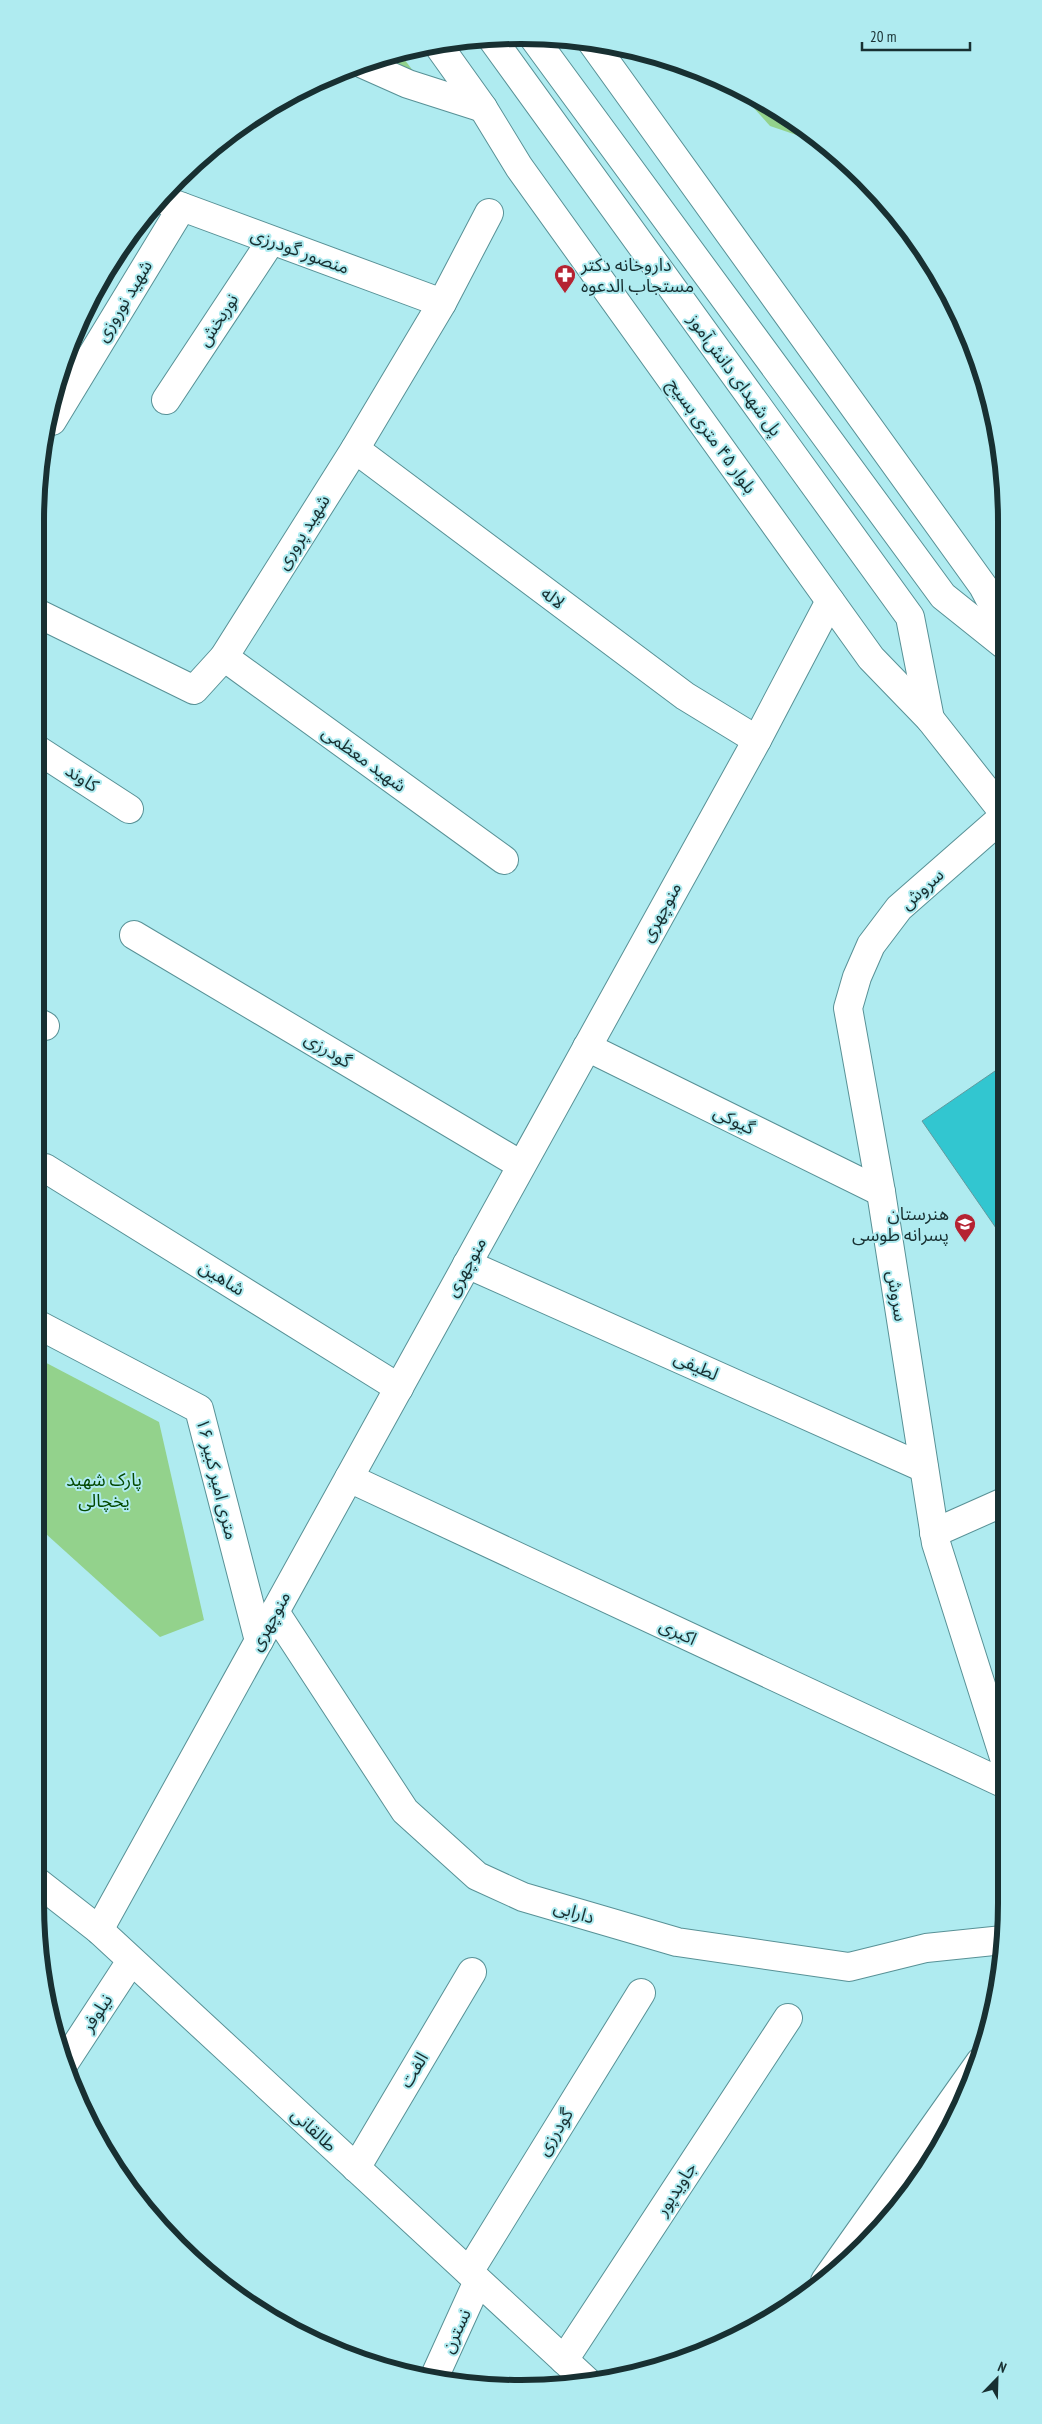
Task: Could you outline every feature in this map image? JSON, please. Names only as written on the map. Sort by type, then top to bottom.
[{"type":"street","name":"پل شهدای دانش‌آموز","points":[[496,45],[910,617],[930,719]]},
{"type":"street","name":"پل شهدای دانش‌آموز","points":[[538,45],[943,596],[998,640]]},
{"type":"street","points":[[598,50],[983,586],[998,614]]},
{"type":"street","name":"بلوار ۴۵ متری بسیج","points":[[443,51],[483,108],[519,167],[871,658],[930,719],[998,807]]},
{"type":"street","points":[[371,68],[408,84],[483,108]]},
{"type":"street","name":"منصور گودرزی","points":[[170,202],[442,303]]},
{"type":"street","name":"شهید نوروزی","points":[[56,413],[170,202]]},
{"type":"street","name":"شهید پروری","points":[[44,616],[194,690],[224,657],[355,449],[442,303],[490,213]]},
{"type":"street","name":"نوربخش","points":[[166,400],[271,240]]},
{"type":"street","name":"لاله","points":[[355,449],[685,696],[757,740]]},
{"type":"street","name":"منوچهری","points":[[99,1930],[757,740],[830,601]]},
{"type":"street","name":"شهید معظمی","points":[[224,657],[504,860]]},
{"type":"street","name":"کاوند","points":[[44,754],[129,808]]},
{"type":"street","name":"سروش","points":[[998,820],[899,908],[871,946],[857,977],[848,1008],[880,1192],[934,1533],[998,1738]]},
{"type":"street","name":"گودرزی","points":[[134,934],[522,1165]]},
{"type":"street","name":"گیوکی","points":[[587,1047],[880,1192]]},
{"type":"street","name":"شاهین","points":[[45,1168],[399,1388]]},
{"type":"street","name":"لطیفی","points":[[467,1264],[924,1468]]},
{"type":"street","name":"۱۶ متری امیر کبیر","points":[[44,1328],[199,1408],[259,1641]]},
{"type":"street","name":"اکبری","points":[[349,1478],[998,1782]]},
{"type":"street","points":[[934,1533],[998,1504]]},
{"type":"street","name":"دارابی","points":[[275,1612],[405,1811],[477,1876],[523,1896],[677,1942],[849,1967],[926,1948],[996,1941]]},
{"type":"street","name":"طالقانی","points":[[44,1887],[99,1930],[581,2376]]},
{"type":"street","name":"نیلوفر","points":[[69,2055],[131,1960]]},
{"type":"street","name":"الفت","points":[[356,2168],[472,1972]]},
{"type":"street","name":"گودرزی","points":[[474,2276],[641,1993]]},
{"type":"street","name":"جاویدپور","points":[[564,2360],[788,2018]]},
{"type":"street","points":[[839,2259],[960,2089]]},
{"type":"street","name":"نسترن","points":[[436,2372],[474,2276]]},
{"type":"green space","points":[[404,58],[417,76],[391,62]]},
{"type":"green space","points":[[748,102],[807,139],[770,126]]},
{"type":"green space","name":"پارک شهید یخچالی","points":[[44,1362],[159,1422],[204,1620],[160,1637],[44,1532]]},
{"type":"building","points":[[998,1069],[998,1231],[922,1121]]},
{"type":"place","name":"داروخانه دکتر مستجاب الدعوه","points":[[565,294]]},
{"type":"place","name":"هنرستان پسرانه طوسی","points":[[965,1243]]}]
